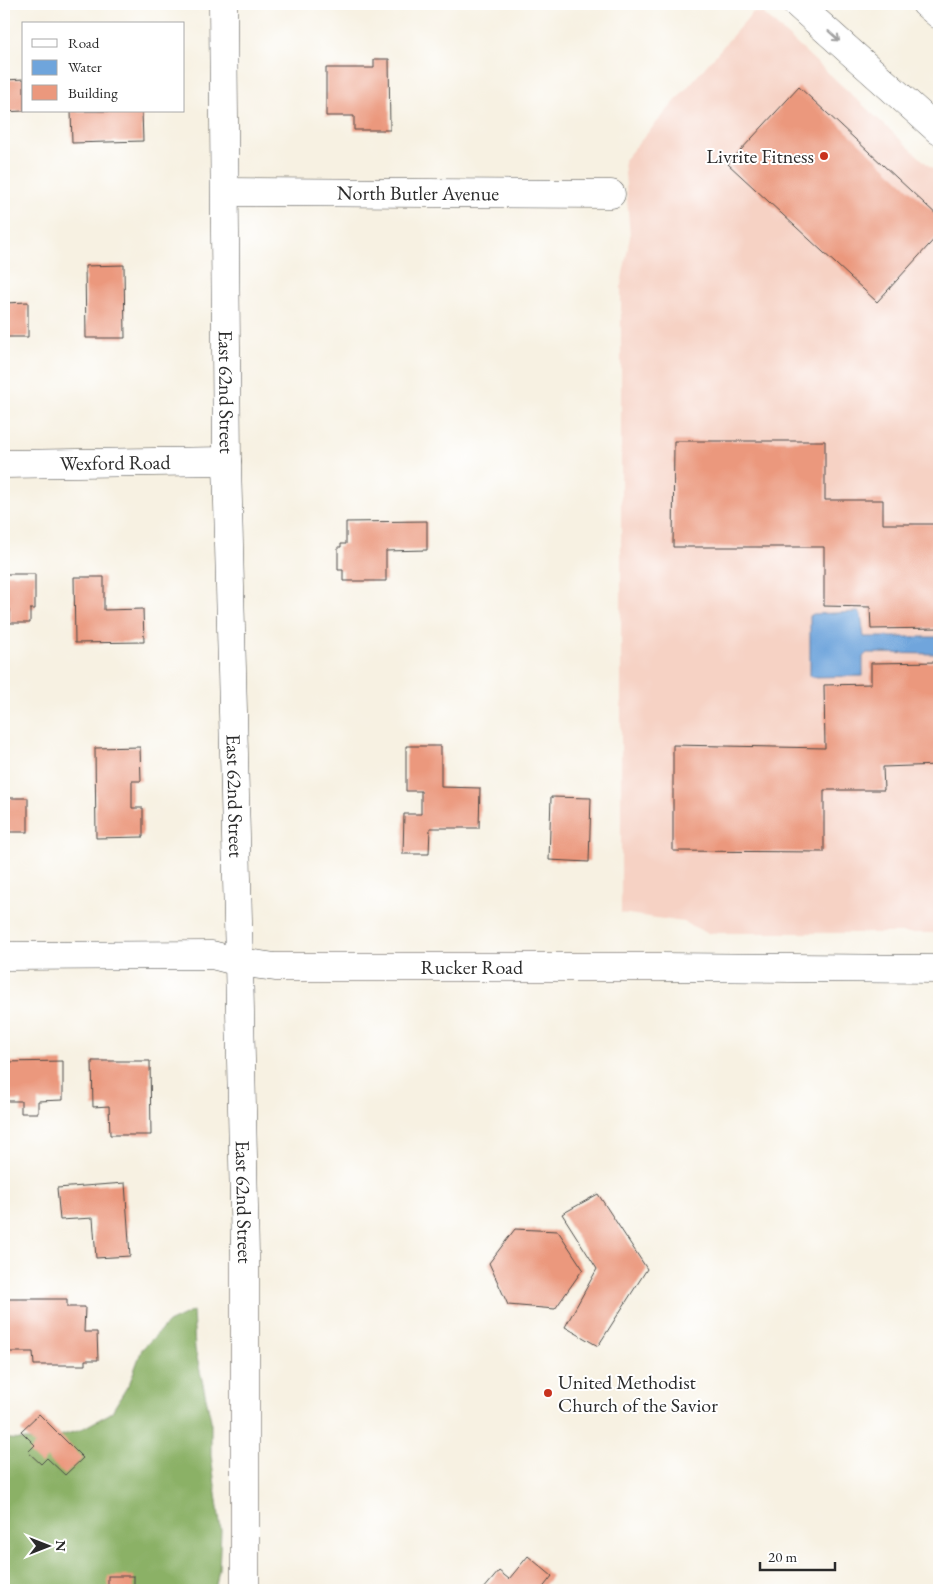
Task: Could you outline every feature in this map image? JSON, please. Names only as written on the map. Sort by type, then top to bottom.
[{"type":"street","name":"East 62nd Street","points":[[223,4],[227,461],[245,1255],[245,1590]]},
{"type":"street","points":[[798,4],[939,131]]},
{"type":"street","points":[[926,4],[939,15]]},
{"type":"street","name":"North Butler Avenue","points":[[226,192],[611,194]]},
{"type":"street","name":"Wexford Road","points":[[4,464],[227,461]]},
{"type":"street","name":"Rucker Road","points":[[4,956],[212,955],[239,962],[275,967],[939,969]]},
{"type":"shaded area","points":[[753,12],[763,13],[939,175],[939,933],[707,933],[684,922],[621,913],[621,285],[630,237],[624,160]]},
{"type":"green space","points":[[193,1311],[195,1349],[211,1420],[211,1455],[221,1531],[219,1569],[215,1590],[4,1590],[4,1437],[43,1441],[80,1430],[111,1413],[130,1382],[142,1349],[168,1323]]},
{"type":"water","points":[[859,612],[864,637],[939,637],[939,654],[867,653],[863,657],[863,676],[812,677],[810,675],[810,616],[813,614]]},
{"type":"building","points":[[374,59],[389,59],[390,130],[354,130],[354,116],[326,116],[326,68],[374,68]]},
{"type":"building","points":[[22,79],[22,111],[4,112],[4,80]]},
{"type":"building","points":[[799,87],[939,217],[939,234],[877,302],[728,164]]},
{"type":"building","points":[[71,112],[142,112],[143,141],[72,143]]},
{"type":"building","points":[[124,265],[125,338],[86,338],[85,266]]},
{"type":"building","points":[[28,302],[28,337],[4,337],[4,303]]},
{"type":"building","points":[[674,441],[825,441],[825,500],[883,500],[883,524],[939,524],[939,628],[871,629],[870,607],[824,606],[824,547],[673,547]]},
{"type":"building","points":[[427,521],[427,550],[386,551],[386,581],[343,581],[343,570],[338,570],[338,547],[341,547],[341,544],[346,544],[346,522]]},
{"type":"building","points":[[4,574],[35,574],[35,609],[30,609],[30,623],[10,623],[10,609],[4,609]]},
{"type":"building","points":[[74,577],[104,577],[104,610],[143,609],[144,642],[75,643]]},
{"type":"building","points":[[939,662],[939,765],[883,767],[884,790],[824,790],[824,852],[673,851],[673,745],[825,748],[824,685],[871,684],[871,663]]},
{"type":"building","points":[[406,746],[441,746],[441,787],[480,788],[479,828],[430,828],[429,854],[403,854],[404,814],[421,814],[421,791],[406,791]]},
{"type":"building","points":[[140,747],[141,781],[132,781],[132,808],[143,808],[143,837],[96,838],[95,748]]},
{"type":"building","points":[[551,797],[591,798],[589,862],[549,860]]},
{"type":"building","points":[[4,798],[28,798],[28,832],[4,832]]},
{"type":"building","points":[[63,1061],[63,1100],[38,1101],[38,1113],[21,1113],[21,1101],[4,1101],[4,1062]]},
{"type":"building","points":[[92,1061],[150,1061],[151,1135],[110,1135],[109,1106],[93,1107]]},
{"type":"building","points":[[125,1183],[130,1256],[96,1258],[93,1218],[60,1220],[57,1188]]},
{"type":"building","points":[[598,1194],[647,1269],[598,1346],[565,1327],[597,1269],[562,1214]]},
{"type":"building","points":[[515,1229],[558,1231],[583,1269],[555,1309],[508,1305],[489,1263]]},
{"type":"building","points":[[4,1299],[67,1299],[67,1307],[85,1307],[84,1332],[97,1332],[98,1360],[85,1360],[85,1365],[34,1365],[33,1352],[5,1352]]},
{"type":"building","points":[[39,1414],[83,1458],[65,1475],[47,1458],[41,1464],[28,1452],[35,1445],[21,1431]]},
{"type":"building","points":[[528,1556],[552,1576],[541,1590],[483,1590],[499,1571],[509,1579]]},
{"type":"building","points":[[108,1576],[134,1576],[134,1590],[108,1590]]},
{"type":"place","name":"Livrite Fitness","points":[[824,156]]},
{"type":"place","name":"United Methodist Church of the Savior","points":[[548,1393]]}]
